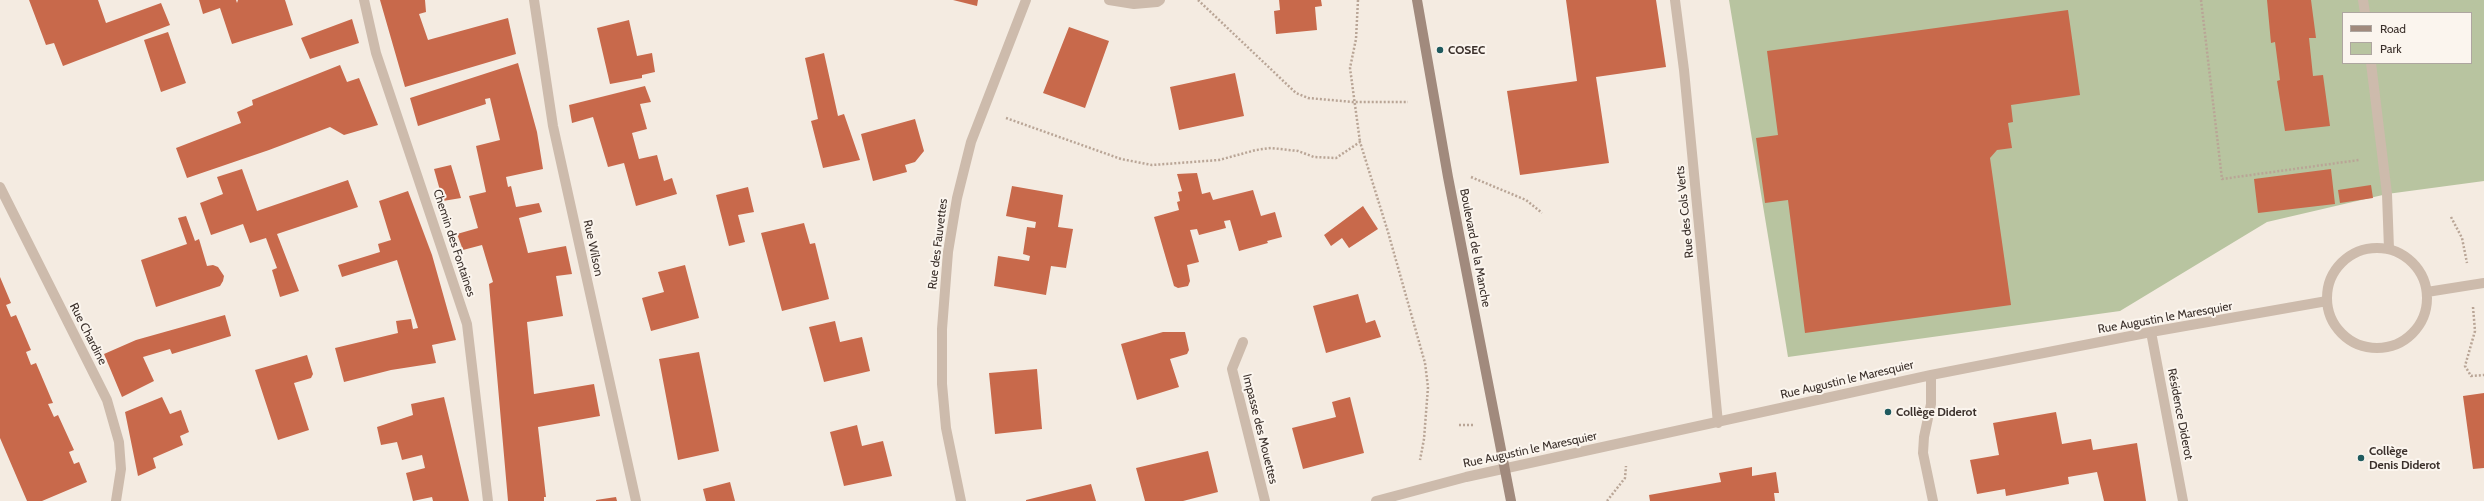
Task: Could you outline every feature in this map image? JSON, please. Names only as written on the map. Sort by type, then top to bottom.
[{"type":"main road","name":"Boulevard de la Manche","points":[[1417,0],[1448,177],[1503,469],[1511,501]]},
{"type":"street","name":"Chemin des Fontaines","points":[[364,0],[376,53],[467,324],[488,501]]},
{"type":"street","name":"Rue Wilson","points":[[534,0],[553,126],[636,501]]},
{"type":"street","name":"Rue des Fauvettes","points":[[961,501],[946,428],[942,384],[942,329],[948,252],[957,198],[971,142],[1026,0]]},
{"type":"street","points":[[1109,0],[1134,4],[1157,2],[1160,0]]},
{"type":"street","name":"Rue des Cols Verts","points":[[1675,0],[1685,77],[1718,423]]},
{"type":"street","points":[[2364,0],[2365,12]]},
{"type":"street","points":[[2371,64],[2389,210],[2389,249]]},
{"type":"street","name":"Rue Chardine","points":[[0,187],[108,400],[120,442],[121,469],[116,501]]},
{"type":"street","points":[[2373,248],[2389,249],[2403,255],[2415,264],[2423,277],[2427,292],[2427,307],[2422,321],[2413,334],[2402,342],[2389,347],[2374,349],[2347,339],[2337,328],[2330,315],[2327,302],[2331,279],[2345,260],[2358,252],[2373,248]]},
{"type":"street","points":[[2427,292],[2484,283]]},
{"type":"street","name":"Rue Augustin le Maresquier","points":[[1376,501],[1503,469],[1931,375],[2151,332],[2327,302]]},
{"type":"street","name":"Résidence Diderot","points":[[2151,332],[2183,501]]},
{"type":"street","name":"Impasse des Mouettes","points":[[1243,342],[1232,369],[1265,501]]},
{"type":"street","points":[[1931,375],[1931,404],[1924,437],[1923,453],[1933,501]]},
{"type":"path","points":[[1198,0],[1296,93],[1308,98],[1353,102],[1408,102]]},
{"type":"path","points":[[1358,0],[1356,39],[1350,68],[1353,102],[1360,142],[1388,232],[1425,362],[1428,387],[1424,439],[1420,460]]},
{"type":"path","points":[[2201,0],[2222,179],[2383,157]]},
{"type":"path","points":[[983,110],[1121,159],[1152,164],[1219,160],[1256,150],[1271,148],[1298,151],[1314,157],[1336,158],[1360,142]]},
{"type":"path","points":[[1448,177],[1468,176],[1526,200],[1542,213]]},
{"type":"path","points":[[2451,217],[2462,238],[2467,267]]},
{"type":"path","points":[[2472,302],[2475,332],[2465,366],[2471,376],[2484,375]]},
{"type":"path","points":[[1459,425],[1477,425]]},
{"type":"path","points":[[1607,501],[1627,473],[1624,443]]},
{"type":"green space","points":[[1729,0],[2484,0],[2484,181],[2387,194],[2267,222],[2120,311],[1788,357]]},
{"type":"building","points":[[29,0],[98,0],[106,23],[161,3],[170,25],[63,66],[54,43],[46,45]]},
{"type":"building","points":[[199,0],[236,0],[237,3],[238,0],[285,0],[293,25],[232,44],[220,8],[203,14]]},
{"type":"building","points":[[380,0],[425,0],[426,12],[419,14],[428,40],[508,18],[516,54],[405,87]]},
{"type":"building","points":[[953,0],[978,0],[977,6]]},
{"type":"building","points":[[1279,0],[1321,0],[1322,6],[1315,7],[1317,30],[1276,34],[1274,11],[1280,10]]},
{"type":"building","points":[[1566,0],[1656,0],[1666,67],[1596,77],[1609,163],[1520,175],[1507,91],[1577,81]]},
{"type":"building","points":[[2267,0],[2311,0],[2316,38],[2309,38],[2313,76],[2323,75],[2330,126],[2285,131],[2277,81],[2280,80],[2275,42],[2271,43]]},
{"type":"building","points":[[2068,10],[2080,95],[2011,105],[2013,122],[2008,123],[2012,148],[1997,150],[1990,158],[2011,305],[1805,333],[1788,200],[1765,203],[1756,138],[1778,135],[1767,51]]},
{"type":"building","points":[[352,19],[359,43],[310,59],[301,38]]},
{"type":"building","points":[[629,20],[637,56],[652,53],[655,72],[642,75],[642,78],[610,84],[597,28]]},
{"type":"building","points":[[1069,27],[1109,41],[1085,108],[1043,93]]},
{"type":"building","points":[[168,32],[186,83],[161,92],[144,40]]},
{"type":"building","points":[[824,53],[838,116],[844,114],[860,160],[823,168],[811,121],[818,119],[805,58]]},
{"type":"building","points":[[518,63],[537,132],[543,169],[506,177],[508,187],[511,186],[516,207],[539,203],[542,212],[519,218],[528,253],[566,246],[572,274],[556,276],[563,316],[527,322],[534,394],[594,384],[600,416],[538,427],[546,497],[544,497],[544,501],[508,501],[489,284],[493,282],[482,245],[463,250],[457,234],[478,228],[469,196],[486,192],[476,146],[500,140],[490,98],[485,99],[486,104],[418,126],[410,98]]},
{"type":"building","points":[[340,65],[347,82],[359,78],[378,125],[344,135],[330,127],[187,178],[176,148],[241,123],[237,112],[253,105],[252,100]]},
{"type":"building","points":[[1235,73],[1244,116],[1179,130],[1170,87]]},
{"type":"building","points":[[645,86],[651,102],[640,104],[647,129],[632,133],[639,159],[657,155],[664,181],[672,178],[677,194],[636,206],[624,163],[608,167],[593,117],[572,123],[569,105]]},
{"type":"building","points":[[915,119],[924,151],[915,162],[905,165],[907,172],[873,181],[861,134]]},
{"type":"building","points":[[451,165],[461,198],[443,201],[434,169]]},
{"type":"building","points":[[242,169],[257,211],[348,180],[358,207],[277,234],[299,291],[280,297],[272,270],[277,268],[266,238],[250,243],[243,224],[211,235],[200,203],[223,194],[217,177]]},
{"type":"building","points":[[2331,169],[2335,204],[2258,213],[2254,179]]},
{"type":"building","points":[[1197,173],[1202,194],[1210,192],[1213,200],[1253,190],[1261,216],[1275,212],[1282,237],[1267,241],[1268,243],[1239,251],[1230,220],[1224,221],[1226,228],[1199,235],[1197,229],[1190,230],[1199,262],[1187,265],[1190,281],[1188,286],[1178,288],[1174,286],[1154,217],[1179,210],[1177,202],[1180,201],[1178,192],[1182,191],[1177,174]]},
{"type":"building","points":[[2371,185],[2373,198],[2340,203],[2338,190]]},
{"type":"building","points":[[1012,186],[1063,195],[1058,227],[1073,229],[1066,268],[1051,266],[1046,295],[994,286],[998,256],[1029,261],[1030,256],[1023,254],[1027,227],[1035,228],[1036,222],[1006,216]]},
{"type":"building","points":[[748,187],[754,212],[738,215],[745,242],[729,246],[716,195]]},
{"type":"building","points":[[408,191],[432,255],[456,340],[432,345],[436,363],[391,370],[344,382],[335,348],[398,333],[396,321],[411,319],[413,329],[418,328],[397,260],[342,277],[338,265],[380,252],[378,244],[391,240],[379,201]]},
{"type":"building","points":[[1363,206],[1378,229],[1349,248],[1342,238],[1331,246],[1324,235]]},
{"type":"building","points":[[186,216],[195,241],[199,239],[207,266],[213,265],[218,267],[224,276],[223,281],[220,286],[156,307],[141,260],[187,244],[178,218]]},
{"type":"building","points":[[804,223],[810,244],[815,243],[829,299],[782,311],[761,233]]},
{"type":"building","points":[[685,265],[699,318],[651,331],[642,298],[664,292],[658,272]]},
{"type":"building","points":[[0,277],[11,303],[6,305],[11,317],[16,315],[31,350],[26,352],[31,365],[36,363],[53,403],[48,404],[54,417],[58,415],[74,450],[69,452],[74,464],[79,462],[87,482],[42,501],[27,501],[0,438]]},
{"type":"building","points":[[1358,294],[1366,323],[1375,320],[1381,337],[1326,353],[1313,306]]},
{"type":"building","points":[[225,315],[231,336],[172,354],[170,349],[143,357],[154,381],[122,397],[104,354],[136,340]]},
{"type":"building","points":[[835,321],[840,342],[862,337],[870,371],[824,382],[809,327]]},
{"type":"building","points":[[1163,332],[1185,332],[1189,350],[1187,354],[1170,359],[1179,387],[1137,400],[1121,344]]},
{"type":"building","points":[[699,352],[719,451],[678,460],[659,359]]},
{"type":"building","points":[[307,355],[313,374],[311,378],[294,383],[309,430],[278,440],[255,370]]},
{"type":"building","points":[[1037,369],[1042,429],[995,434],[989,373]]},
{"type":"building","points":[[2484,393],[2484,468],[2473,469],[2463,396]]},
{"type":"building","points":[[162,397],[170,414],[181,410],[189,432],[180,436],[183,445],[153,458],[156,468],[138,476],[125,412]]},
{"type":"building","points":[[444,397],[469,501],[433,501],[432,497],[413,501],[406,473],[425,468],[422,455],[402,460],[397,442],[381,445],[377,427],[413,415],[411,404]]},
{"type":"building","points":[[1350,397],[1364,453],[1303,469],[1292,428],[1336,417],[1332,402]]},
{"type":"building","points":[[2056,412],[2062,444],[2091,439],[2093,450],[2137,443],[2146,501],[2104,501],[2097,472],[2068,477],[2069,484],[2006,496],[2005,489],[1977,494],[1970,460],[1999,455],[1993,423]]},
{"type":"building","points":[[857,425],[862,446],[883,441],[892,476],[844,486],[830,432]]},
{"type":"building","points":[[1208,451],[1218,492],[1183,501],[1145,501],[1136,468]]},
{"type":"building","points":[[1752,467],[1752,476],[1776,472],[1779,493],[1774,493],[1775,501],[1650,501],[1649,495],[1721,482],[1719,473]]},
{"type":"building","points":[[730,482],[735,501],[706,501],[703,489]]},
{"type":"building","points":[[1091,484],[1096,501],[1026,501],[1026,500]]},
{"type":"building","points":[[616,497],[617,501],[596,501],[596,500]]},
{"type":"place","name":"COSEC","points":[[1440,50]]},
{"type":"place","name":"Collège Diderot","points":[[1888,412]]},
{"type":"place","name":"Collège Denis Diderot","points":[[2361,458]]}]
